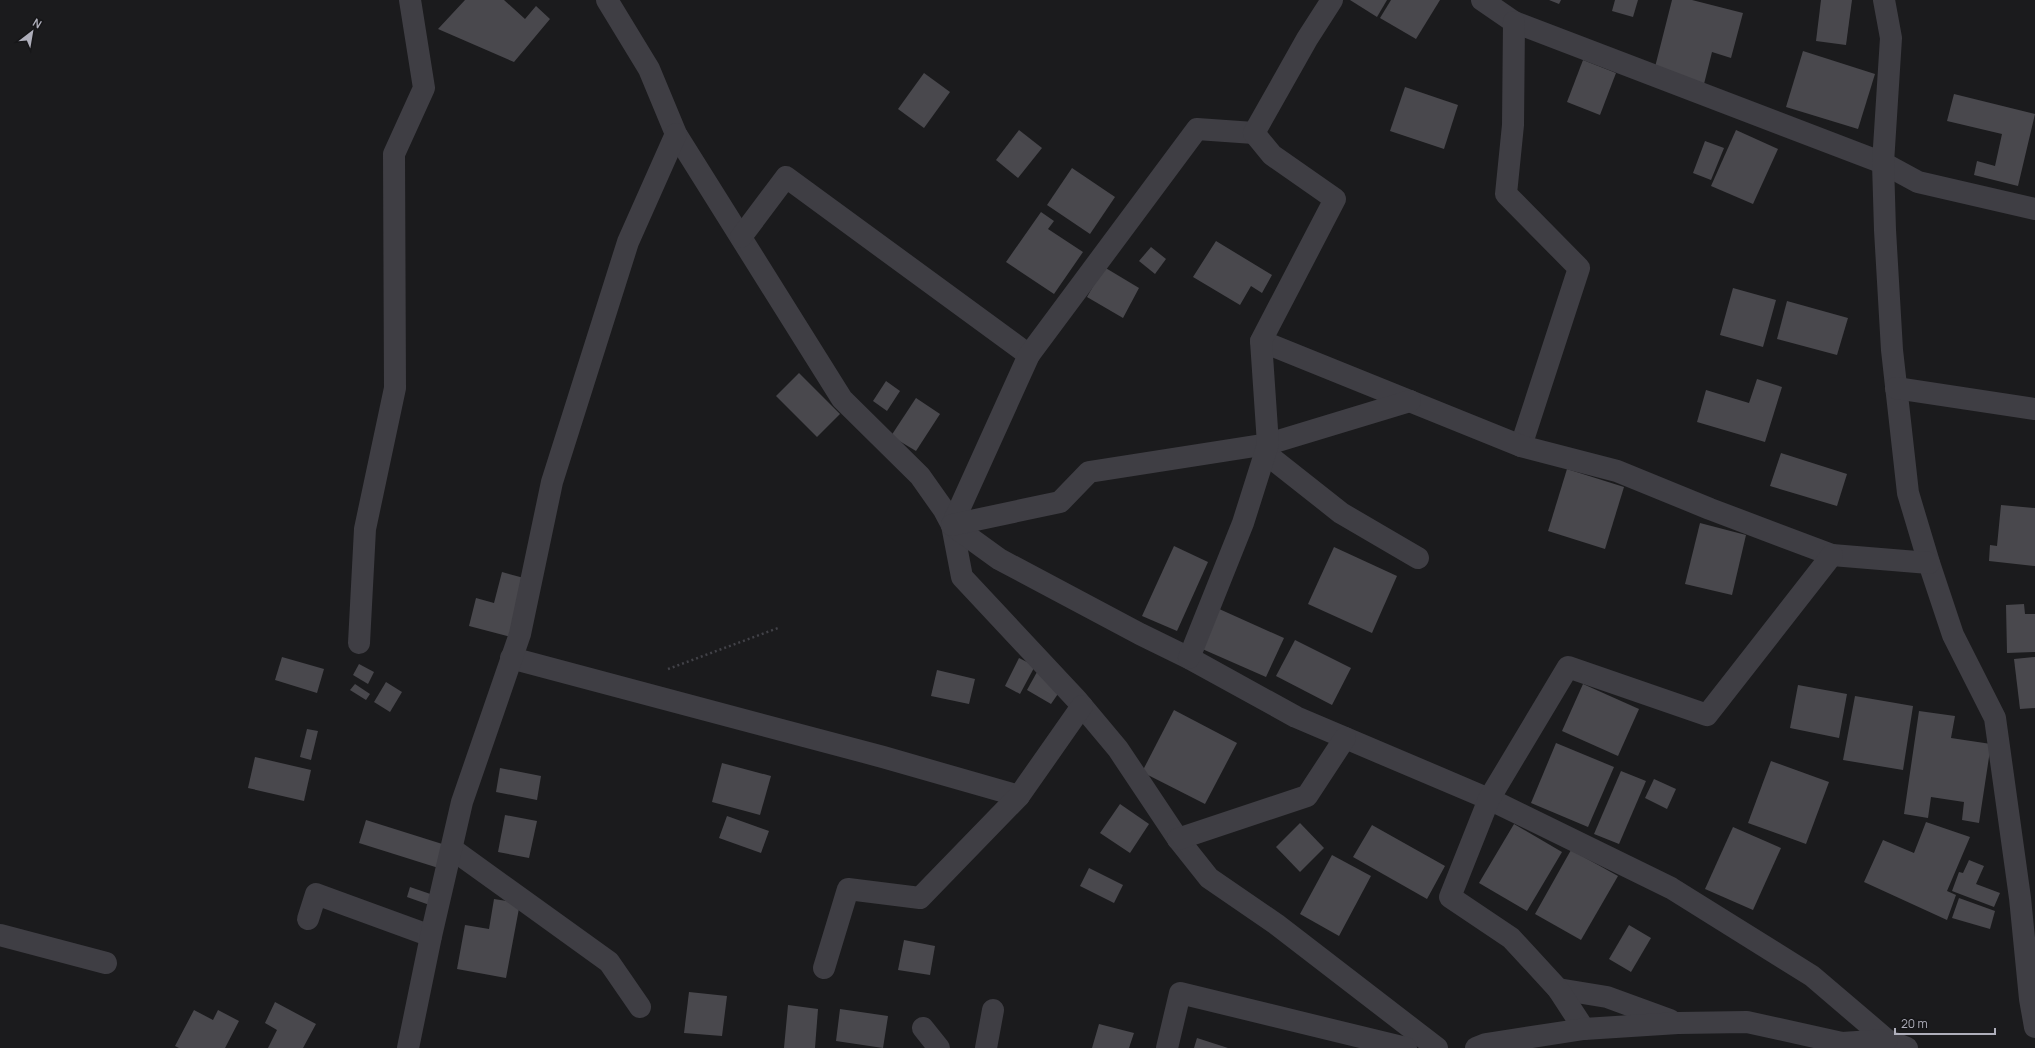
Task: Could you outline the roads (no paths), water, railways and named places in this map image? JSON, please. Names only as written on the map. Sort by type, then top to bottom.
[{"type":"street","points":[[359,643],[365,529],[394,388],[394,154],[424,88],[410,0]]},
{"type":"street","points":[[607,0],[649,69],[676,134],[842,399],[920,476],[952,525],[999,559],[1140,634],[1189,658],[1296,717],[1489,799],[1672,888],[1812,976],[1897,1044]]},
{"type":"street","points":[[1254,133],[1307,39],[1332,0]]},
{"type":"street","points":[[1482,0],[1514,22],[1883,163],[1918,182],[2035,209]]},
{"type":"street","points":[[1884,0],[1891,38],[1883,163],[1892,350],[1908,492],[1929,563],[1953,635],[1995,718],[2028,899],[2030,999],[2035,1027]]},
{"type":"street","points":[[1514,22],[1512,125],[1506,194],[1579,268],[1521,446]]},
{"type":"street","points":[[1189,658],[1243,523],[1267,449],[1261,341],[1335,199],[1272,155],[1254,133],[1198,129],[1029,355],[952,525],[962,577],[1082,706],[1118,749],[1178,839],[1209,878],[1276,924],[1437,1048]]},
{"type":"street","points":[[408,1048],[431,936],[462,802],[520,634],[552,482],[628,242],[676,134]]},
{"type":"street","points":[[741,237],[786,177],[1029,355]]},
{"type":"street","points":[[1261,341],[1521,446],[1617,471],[1710,509],[1832,555],[1929,563]]},
{"type":"street","points":[[1896,388],[2035,409]]},
{"type":"street","points":[[952,525],[1060,502],[1089,472],[1267,449],[1410,401]]},
{"type":"street","points":[[1267,449],[1341,513],[1418,558]]},
{"type":"street","points":[[1584,1029],[1558,989],[1511,938],[1450,897],[1489,799],[1568,666],[1707,714],[1832,555]]},
{"type":"street","points":[[512,658],[883,757],[1020,796]]},
{"type":"street","points":[[824,968],[848,889],[920,898],[1020,796],[1082,706]]},
{"type":"street","points":[[1178,839],[1307,796],[1345,738]]},
{"type":"street","points":[[452,849],[608,962],[640,1007]]},
{"type":"street","points":[[308,919],[316,894],[431,936]]},
{"type":"street","points":[[0,935],[106,963]]},
{"type":"street","points":[[1558,989],[1607,997],[1678,1023]]},
{"type":"street","points":[[1167,1048],[1180,993],[1406,1048]]},
{"type":"street","points":[[986,1048],[993,1010]]},
{"type":"street","points":[[1476,1048],[1486,1044],[1584,1029],[1678,1023],[1747,1022],[1842,1043],[1897,1044]]},
{"type":"street","points":[[923,1028],[939,1048]]},
{"type":"street","points":[[1866,1048],[1897,1044]]}]
